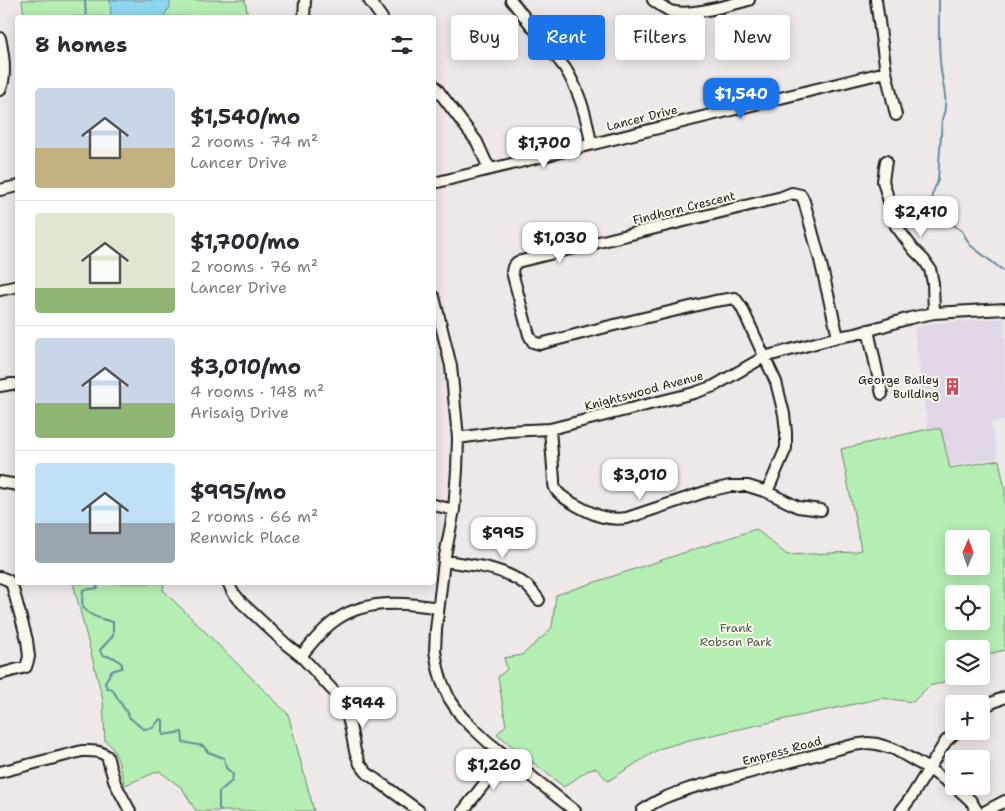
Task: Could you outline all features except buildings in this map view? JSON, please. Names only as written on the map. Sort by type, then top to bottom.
[{"type":"street","points":[[304,15],[305,0]]},
{"type":"street","points":[[369,0],[380,15]]},
{"type":"street","points":[[511,0],[570,75],[582,101],[591,144]]},
{"type":"street","points":[[653,0],[670,11],[681,12],[718,7],[749,0]]},
{"type":"street","points":[[876,0],[886,72],[896,115]]},
{"type":"street","points":[[0,38],[4,68],[0,90]]},
{"type":"street","name":"Lancer Drive","points":[[436,183],[886,72]]},
{"type":"street","points":[[436,88],[477,142],[491,169]]},
{"type":"street","points":[[886,161],[884,181],[892,214],[896,226],[930,269],[934,313]]},
{"type":"street","points":[[0,190],[15,187]]},
{"type":"street","name":"Findhorn Crescent","points":[[764,357],[742,308],[735,298],[606,326],[540,344],[533,342],[529,336],[515,287],[513,267],[517,262],[792,193],[801,196],[804,201],[838,337]]},
{"type":"street","points":[[0,290],[15,287]]},
{"type":"street","points":[[436,306],[451,366],[458,438],[454,510],[444,561],[438,608],[435,650],[438,668],[449,698],[461,716],[478,733],[575,811]]},
{"type":"street","name":"Knightswood Avenue","points":[[458,438],[507,431],[550,429],[694,393],[714,386],[764,357],[910,318],[934,313],[1005,310]]},
{"type":"street","points":[[868,330],[882,394]]},
{"type":"street","points":[[764,357],[776,382],[784,414],[786,432],[786,448],[767,492]]},
{"type":"street","points":[[0,386],[15,384]]},
{"type":"street","points":[[550,429],[555,488],[560,495],[589,512],[603,517],[614,519],[627,518],[708,491],[730,486],[748,486],[767,492],[798,507],[821,510]]},
{"type":"street","points":[[0,482],[15,484]]},
{"type":"street","points":[[436,506],[454,510]]},
{"type":"street","points":[[444,561],[505,572],[528,586],[539,600]]},
{"type":"street","points":[[0,577],[8,580],[12,585],[27,640],[29,658],[26,667],[0,674]]},
{"type":"street","points":[[229,585],[242,603],[286,645],[301,656],[338,696],[345,708],[355,751],[366,773],[419,811]]},
{"type":"street","points":[[301,656],[333,622],[352,612],[371,606],[388,604],[417,604],[438,608]]},
{"type":"street","points":[[990,704],[1005,697]]},
{"type":"street","points":[[901,811],[947,740]]},
{"type":"street","name":"Empress Road","points":[[642,811],[666,796],[691,788],[853,745],[868,743],[894,749],[929,769],[959,790],[971,801],[977,811]]},
{"type":"street","points":[[0,772],[82,751],[100,752],[107,756],[115,783],[130,811]]},
{"type":"street","points":[[463,811],[506,756]]},
{"type":"street","points":[[986,811],[1005,801]]},
{"type":"shaded area","points":[[1005,318],[1005,421],[991,423],[998,458],[951,466],[941,429],[928,429],[914,328],[934,323]]},
{"type":"green space","points":[[22,0],[245,0],[248,15],[24,15]]},
{"type":"green space","name":"Frank Robson Park","points":[[928,429],[941,429],[950,468],[999,460],[1005,490],[1005,650],[990,654],[990,640],[945,640],[945,680],[942,683],[929,686],[913,702],[882,698],[689,740],[659,749],[608,781],[596,768],[587,771],[564,787],[497,734],[506,725],[498,677],[507,669],[504,658],[522,655],[552,627],[556,595],[756,529],[787,555],[854,552],[861,550],[841,449]]},
{"type":"green space","points":[[74,585],[164,585],[163,590],[288,714],[314,811],[196,811],[182,788],[159,771],[125,785],[116,754],[105,741],[103,700]]},
{"type":"water","points":[[110,0],[170,0],[170,7],[164,15],[111,15]]},
{"type":"waterway","points":[[85,0],[86,15]]},
{"type":"waterway","points":[[939,0],[939,53],[945,107],[942,119],[938,180],[932,195],[932,206],[942,217],[962,231],[970,245],[1005,272]]},
{"type":"waterway","points":[[97,585],[98,588],[83,590],[82,605],[92,615],[113,622],[113,636],[100,650],[102,655],[115,658],[122,664],[122,668],[111,671],[105,683],[107,688],[112,689],[130,718],[143,729],[153,728],[160,719],[163,720],[163,735],[182,732],[183,742],[203,746],[208,752],[224,758],[226,768],[233,774],[232,781],[219,792],[219,808],[221,811]]},
{"type":"place","name":"George Bailey Building","points":[[953,387]]}]
